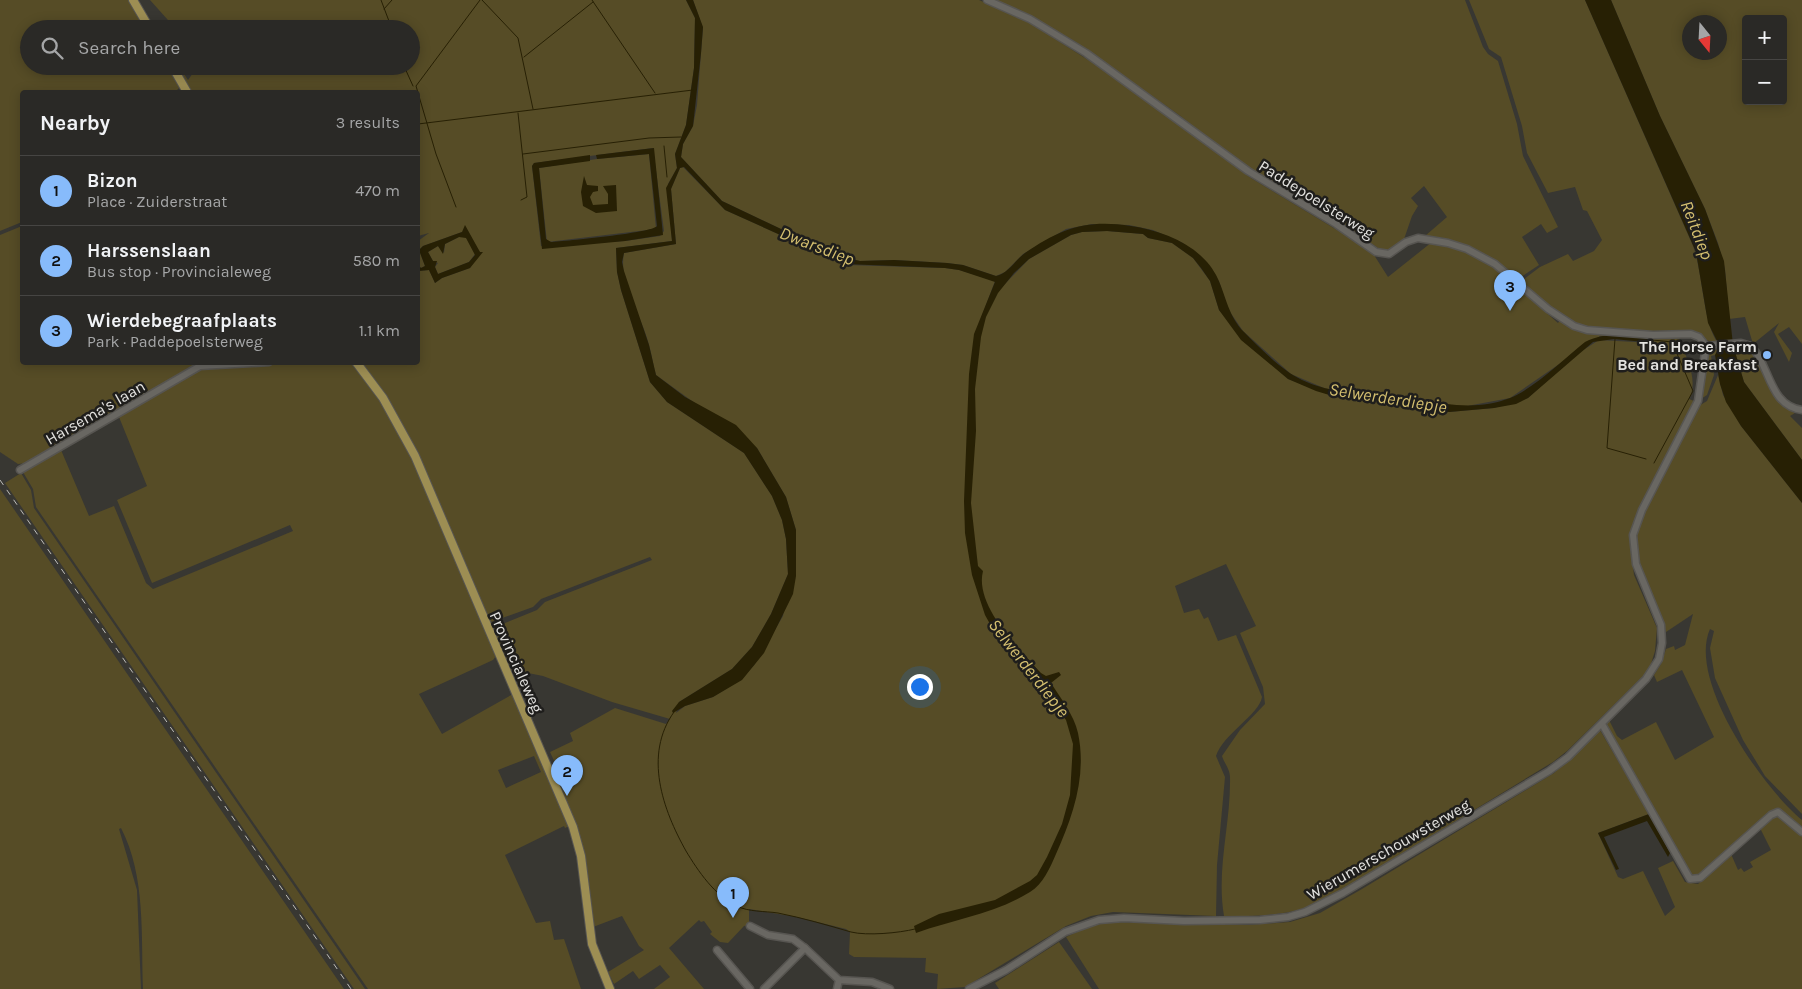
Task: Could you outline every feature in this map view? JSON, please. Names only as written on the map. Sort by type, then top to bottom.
[{"type":"main road","points":[[133,0],[145,20]]},
{"type":"main road","points":[[177,75],[186,90]]},
{"type":"main road","name":"Provincialeweg","points":[[358,365],[383,398],[415,456],[573,827],[582,863],[592,944],[610,989]]},
{"type":"street","name":"Paddepoelsterweg","points":[[987,0],[1030,19],[1086,53],[1248,171],[1340,227],[1376,252],[1389,254],[1406,242],[1418,238],[1448,243],[1488,259],[1553,313],[1574,326],[1587,330],[1653,335],[1690,334],[1699,336],[1706,346]]},
{"type":"street","points":[[1706,346],[1744,343],[1753,348],[1779,396],[1791,407],[1802,410]]},
{"type":"street","name":"Wierumerschouwsterweg","points":[[969,989],[1005,970],[1065,932],[1099,920],[1124,918],[1184,921],[1270,920],[1314,909],[1549,771],[1568,756],[1646,679],[1654,669],[1660,654],[1661,625],[1636,564],[1633,535],[1642,510],[1698,401],[1706,346]]},
{"type":"street","name":"Harsema's laan","points":[[20,470],[200,366],[217,365]]},
{"type":"street","points":[[1602,724],[1690,879],[1700,878],[1771,815],[1778,812],[1802,832]]},
{"type":"street","points":[[750,926],[768,935],[793,939],[839,980],[872,982],[890,989]]},
{"type":"street","points":[[764,989],[805,948]]},
{"type":"street","points":[[717,950],[750,989]]},
{"type":"street","points":[[837,989],[839,980]]},
{"type":"shaded area","points":[[0,0],[131,0],[141,20],[20,20],[20,75],[173,75],[180,87],[177,90],[20,90],[20,223],[0,231]]},
{"type":"shaded area","points":[[150,0],[686,0],[695,18],[694,68],[686,125],[675,154],[677,168],[668,184],[672,241],[616,248],[617,272],[650,382],[667,402],[744,453],[772,496],[782,520],[786,539],[788,574],[771,614],[752,647],[732,669],[679,702],[676,713],[685,706],[713,697],[742,679],[755,664],[783,616],[796,530],[786,497],[757,448],[656,375],[646,334],[627,288],[623,265],[624,253],[676,244],[671,189],[680,168],[683,167],[725,210],[847,265],[945,268],[959,270],[995,281],[975,334],[994,291],[1001,288],[1029,259],[1071,235],[1082,232],[1107,231],[1143,234],[1148,238],[1172,243],[1193,258],[1210,281],[1219,310],[1261,355],[1288,379],[1336,397],[1375,399],[1449,412],[1494,408],[1528,398],[1577,354],[1599,340],[1653,343],[1653,339],[1679,338],[1692,376],[1693,384],[1689,399],[1694,401],[1632,527],[1630,545],[1634,575],[1657,628],[1655,651],[1651,664],[1645,674],[1567,751],[1553,762],[1352,884],[1319,903],[1303,909],[1270,915],[1224,916],[1222,881],[1230,777],[1222,756],[1240,730],[1265,704],[1263,687],[1240,633],[1256,626],[1226,564],[1175,586],[1184,613],[1199,609],[1204,619],[1208,617],[1218,641],[1236,635],[1262,697],[1255,711],[1226,740],[1216,756],[1225,777],[1217,865],[1216,916],[1113,912],[1091,916],[1066,926],[965,987],[937,989],[938,974],[925,972],[926,958],[854,957],[849,954],[850,932],[846,929],[797,917],[749,909],[749,925],[744,926],[728,943],[720,942],[710,934],[712,932],[704,921],[701,922],[699,920],[669,948],[704,989],[654,989],[670,977],[660,965],[639,979],[633,971],[614,984],[608,972],[644,950],[639,946],[622,916],[593,927],[584,852],[577,827],[552,767],[556,765],[550,752],[573,741],[570,733],[615,708],[666,724],[670,719],[612,702],[543,676],[508,669],[490,629],[537,610],[545,602],[652,560],[650,557],[541,599],[533,607],[488,623],[409,437],[382,392],[362,365],[420,365],[420,271],[429,270],[435,283],[442,278],[470,268],[480,252],[462,232],[423,246],[420,249],[420,240],[429,233],[420,235],[420,90],[189,90],[181,75],[185,75],[188,80],[192,75],[420,75],[420,20],[168,20]],"holes":[[[653,148],[664,231],[660,236],[625,241],[541,246],[532,166],[534,163]]]},
{"type":"shaded area","points":[[693,0],[979,0],[1027,21],[1107,72],[1251,178],[1352,239],[1374,255],[1388,277],[1432,242],[1472,254],[1497,269],[1558,323],[1560,320],[1612,335],[1600,336],[1510,398],[1467,406],[1449,406],[1371,392],[1340,392],[1324,388],[1291,374],[1243,331],[1228,309],[1219,281],[1183,243],[1153,230],[1129,225],[1092,224],[1066,229],[1023,254],[1005,272],[996,276],[963,265],[894,260],[860,261],[838,256],[722,201],[681,157],[683,144],[693,126],[697,105],[703,28]]},
{"type":"shaded area","points":[[994,0],[1465,0],[1483,47],[1488,54],[1498,61],[1517,124],[1523,156],[1558,227],[1547,233],[1541,224],[1522,237],[1539,265],[1518,279],[1487,257],[1463,244],[1438,237],[1425,236],[1447,217],[1424,186],[1411,198],[1418,206],[1412,216],[1403,242],[1391,249],[1382,251],[1340,221],[1242,164],[1179,115],[1076,42],[1030,16]]},
{"type":"shaded area","points":[[1469,0],[1585,0],[1693,246],[1709,324],[1718,343],[1709,341],[1694,333],[1683,331],[1622,331],[1576,325],[1554,311],[1523,285],[1524,279],[1540,267],[1568,254],[1573,261],[1594,251],[1602,240],[1587,211],[1583,210],[1575,187],[1548,193],[1527,153],[1522,126],[1501,57],[1489,49]]},
{"type":"shaded area","points":[[1611,0],[1802,0],[1802,344],[1789,327],[1778,334],[1792,353],[1789,362],[1774,332],[1779,323],[1753,344],[1745,317],[1729,319],[1725,269],[1718,243],[1705,209],[1660,116]]},
{"type":"shaded area","points":[[649,154],[656,229],[547,242],[539,168],[597,159]]},
{"type":"shaded area","points":[[20,227],[20,365],[194,365],[27,463],[18,464],[0,452],[0,235]]},
{"type":"shaded area","points":[[459,237],[466,237],[475,254],[469,262],[438,274],[435,267],[438,263],[433,261],[428,252],[438,246],[444,253],[445,244]]},
{"type":"shaded area","points":[[420,253],[425,266],[420,267]]},
{"type":"shaded area","points":[[1733,345],[1749,348],[1779,400],[1795,413],[1790,416],[1802,428],[1802,460],[1744,382]]},
{"type":"shaded area","points":[[1718,348],[1715,355],[1711,356],[1714,375],[1707,395],[1701,399],[1707,355],[1710,350]]},
{"type":"shaded area","points":[[271,365],[354,365],[398,427],[496,656],[493,660],[419,694],[442,734],[513,694],[569,826],[565,828],[564,826],[505,855],[536,923],[550,921],[554,940],[564,939],[581,989],[368,989],[36,507],[33,489],[23,472],[61,450],[89,516],[114,506],[146,583],[153,589],[293,531],[290,525],[152,583],[117,500],[147,486],[119,417],[201,368]],"holes":[[[534,756],[541,772],[506,788],[498,770]]]},
{"type":"shaded area","points":[[1718,375],[1723,395],[1741,426],[1802,503],[1802,814],[1765,776],[1743,740],[1715,678],[1710,648],[1714,631],[1710,629],[1706,651],[1709,676],[1733,732],[1768,784],[1802,820],[1802,831],[1781,812],[1763,818],[1696,878],[1691,878],[1604,726],[1609,720],[1617,736],[1622,740],[1656,722],[1675,760],[1714,737],[1682,670],[1657,682],[1654,675],[1661,664],[1666,649],[1674,646],[1675,650],[1685,645],[1693,614],[1666,632],[1639,564],[1636,553],[1636,530],[1697,407],[1707,401]]},
{"type":"shaded area","points":[[21,473],[31,490],[34,508],[365,989],[354,989],[5,483]]},
{"type":"shaded area","points":[[0,489],[344,989],[143,989],[141,907],[135,866],[121,828],[119,829],[137,890],[141,989],[0,989]]},
{"type":"shaded area","points":[[1600,730],[1649,814],[1598,833],[1618,877],[1623,879],[1643,871],[1665,916],[1675,907],[1658,868],[1673,861],[1685,882],[1698,884],[1731,854],[1738,870],[1741,868],[1744,872],[1753,867],[1750,862],[1771,850],[1760,828],[1777,814],[1802,835],[1802,989],[1099,989],[1066,937],[1088,927],[1108,922],[1248,925],[1290,922],[1320,913],[1554,773]]},
{"type":"shaded area","points":[[1059,942],[1092,989],[999,989],[995,983]]},
{"type":"water","points":[[686,0],[693,0],[703,27],[693,126],[683,144],[681,157],[722,201],[838,256],[860,261],[894,260],[963,265],[996,276],[1005,272],[1021,256],[1038,244],[1075,227],[1116,224],[1144,228],[1181,242],[1203,258],[1218,279],[1231,313],[1239,326],[1271,359],[1294,376],[1329,389],[1389,394],[1458,405],[1493,403],[1519,394],[1585,342],[1602,336],[1627,335],[1653,338],[1654,343],[1614,339],[1593,342],[1528,398],[1516,404],[1494,408],[1449,412],[1375,399],[1336,397],[1288,379],[1241,340],[1219,310],[1210,281],[1201,268],[1193,258],[1172,243],[1148,238],[1143,234],[1107,231],[1082,232],[1071,235],[1029,259],[1014,273],[998,293],[986,317],[981,337],[975,389],[976,431],[971,503],[978,566],[983,571],[982,584],[985,598],[992,613],[1011,640],[1041,673],[1046,676],[1059,672],[1061,675],[1051,683],[1067,707],[1078,733],[1081,765],[1077,795],[1068,825],[1049,870],[1035,889],[1003,906],[916,933],[914,926],[939,914],[995,900],[1030,881],[1037,875],[1062,824],[1070,795],[1073,744],[1066,720],[999,640],[985,615],[972,575],[965,533],[964,501],[969,374],[974,334],[995,282],[959,270],[945,268],[845,264],[725,210],[684,167],[680,168],[671,189],[676,244],[624,253],[622,262],[624,271],[649,345],[656,375],[685,397],[736,425],[757,448],[786,497],[796,530],[796,576],[793,594],[764,653],[742,680],[713,697],[685,706],[673,713],[672,711],[679,702],[732,669],[752,647],[771,614],[788,574],[786,539],[782,520],[772,496],[744,453],[667,402],[650,382],[617,272],[616,248],[672,241],[666,188],[677,168],[675,154],[686,125],[694,68],[695,18]]},
{"type":"water","name":"Reitdiep","points":[[1585,0],[1611,0],[1660,116],[1705,209],[1724,261],[1733,345],[1744,382],[1802,460],[1802,503],[1741,426],[1726,402],[1720,384],[1715,355],[1718,350],[1718,343],[1708,323],[1696,252]]},
{"type":"water","points":[[654,148],[663,235],[625,241],[542,249],[532,166],[534,163],[590,155],[590,161],[539,168],[546,239],[551,242],[608,236],[652,229],[657,226],[649,154],[597,159],[596,155]]},
{"type":"water","points":[[584,176],[587,185],[598,186],[598,191],[593,192],[590,197],[593,205],[608,204],[608,194],[603,186],[616,185],[617,211],[596,213],[583,206],[581,192]]},
{"type":"water","points":[[465,225],[480,252],[483,252],[470,268],[442,278],[435,283],[429,270],[420,271],[420,267],[425,266],[420,253],[420,249],[423,246],[462,232]],"holes":[[[459,237],[466,238],[475,255],[469,262],[438,274],[435,267],[437,261],[433,261],[428,252],[438,246],[443,254],[445,244]]]},
{"type":"water","points":[[1649,814],[1670,853],[1668,857],[1647,821],[1604,837],[1619,869],[1616,870],[1598,833]]},
{"type":"waterway","points":[[381,0],[389,20]]},
{"type":"waterway","points":[[384,9],[392,0]]},
{"type":"waterway","points":[[417,90],[416,86],[480,0]]},
{"type":"waterway","points":[[482,0],[518,38],[533,109]]},
{"type":"waterway","points":[[592,0],[655,93]]},
{"type":"waterway","points":[[524,57],[593,2]]},
{"type":"waterway","points":[[408,75],[413,86]]},
{"type":"waterway","points":[[420,124],[693,90]]},
{"type":"waterway","points":[[420,100],[436,154],[456,207]]},
{"type":"waterway","points":[[518,113],[527,197],[521,200]]},
{"type":"waterway","points":[[523,154],[649,138],[681,137]]},
{"type":"waterway","points":[[664,146],[667,177]]},
{"type":"waterway","points":[[1615,339],[1607,448],[1646,459]]},
{"type":"waterway","points":[[1653,340],[1672,342],[1693,391],[1654,463]]},
{"type":"waterway","name":"Selwerderdiepje","points":[[674,712],[665,729],[660,746],[658,764],[664,800],[670,818],[686,851],[702,875],[721,896],[729,902],[746,909],[778,913],[851,932],[866,934],[901,932],[915,929]]},
{"type":"railway","points":[[0,480],[351,989]]},
{"type":"place","name":"Wierdebegraafplaats","points":[[1510,311]]},
{"type":"place","name":"The Horse Farm Bed and Breakfast","points":[[1767,355]]},
{"type":"place","name":"Harssenslaan","points":[[567,796]]},
{"type":"place","name":"Bizon","points":[[733,918]]},
{"type":"water label","name":"Dwarsdiep","points":[[817,246]]}]
